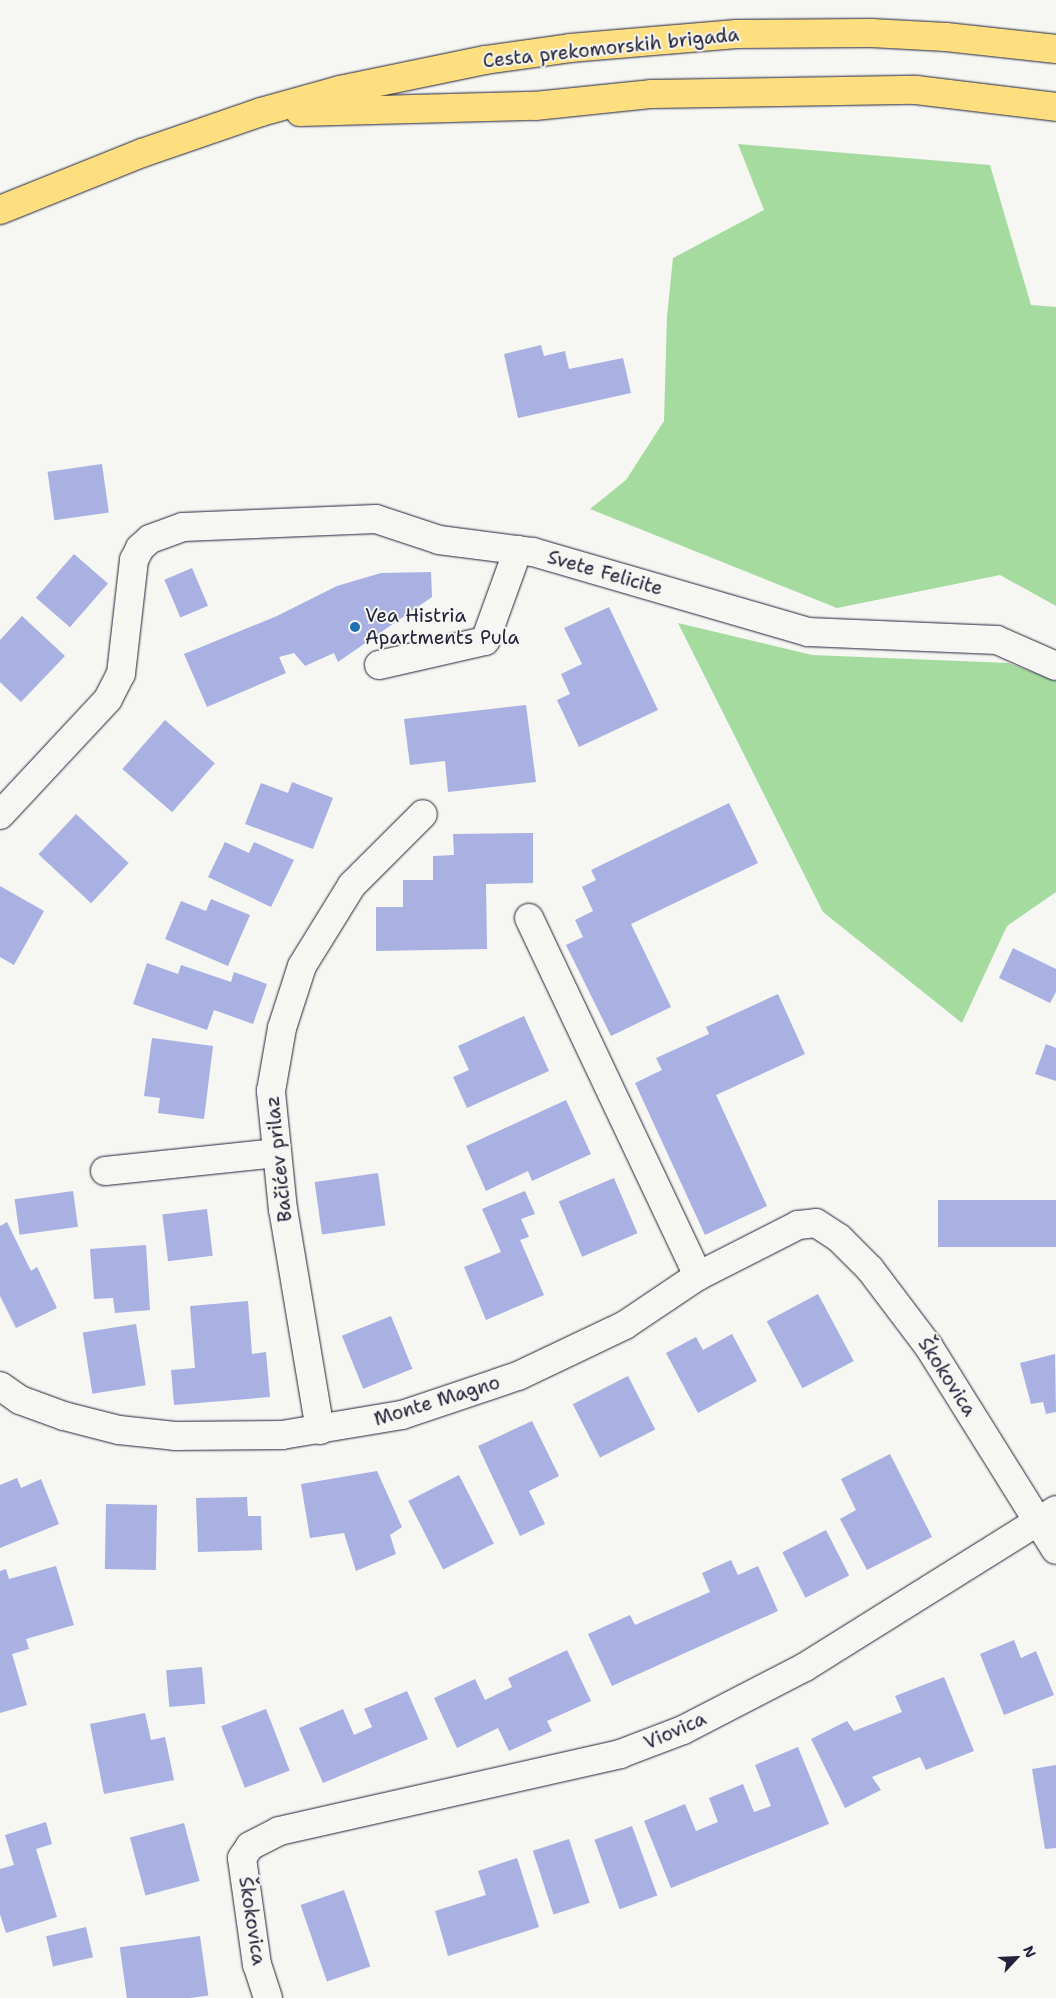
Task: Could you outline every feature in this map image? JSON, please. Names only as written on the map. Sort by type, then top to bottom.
[{"type":"main road","name":"Cesta prekomorskih brigada","points":[[0,210],[142,153],[261,112],[340,90],[485,60],[650,40],[736,34],[871,33],[946,37],[1056,49]]},
{"type":"main road","name":"Cesta prekomorskih brigada","points":[[261,112],[535,106],[652,94],[916,90],[1056,107]]},
{"type":"street","name":"Svete Felicite","points":[[0,815],[108,699],[121,674],[134,560],[140,548],[150,539],[183,527],[376,519],[439,540],[518,550],[808,632],[997,640],[1056,666]]},
{"type":"street","points":[[379,665],[485,641],[518,550]]},
{"type":"street","name":"Bačićev prilaz","points":[[320,1430],[283,1210],[271,1091],[282,1028],[302,966],[352,885],[423,814]]},
{"type":"street","points":[[529,918],[698,1276]]},
{"type":"street","points":[[105,1172],[277,1153]]},
{"type":"street","name":"Monte Magno","points":[[0,1386],[20,1400],[118,1430],[230,1437],[320,1430],[402,1415],[518,1376],[625,1325],[698,1276],[798,1225],[816,1224]]},
{"type":"street","name":"Škokovica","points":[[816,1224],[839,1238],[870,1269],[929,1347],[1048,1516],[1056,1550]]},
{"type":"street","name":"Viovica","points":[[250,1846],[279,1831],[620,1754],[683,1730],[805,1667],[1048,1516]]},
{"type":"street","name":"Škokovica","points":[[250,1846],[242,1858],[257,1965],[268,1998]]},
{"type":"green space","points":[[738,144],[990,165],[1031,305],[1056,307],[1056,606],[1000,575],[837,608],[590,509],[626,480],[664,421],[667,316],[673,258],[764,210]]},
{"type":"green space","points":[[678,623],[812,655],[1009,663],[1056,681],[1056,892],[1007,926],[962,1023],[823,912]]},
{"type":"building","points":[[541,345],[544,356],[565,351],[569,369],[623,358],[631,393],[518,418],[504,354]]},
{"type":"building","points":[[102,464],[109,513],[54,520],[48,472]]},
{"type":"building","points":[[74,554],[108,584],[70,627],[36,598]]},
{"type":"building","points":[[192,568],[208,606],[180,617],[164,580]]},
{"type":"building","points":[[431,572],[432,597],[338,662],[334,653],[305,666],[294,653],[279,657],[286,673],[207,707],[184,654],[277,616],[337,586],[381,573]]},
{"type":"building","points":[[609,607],[658,710],[579,747],[557,700],[570,694],[561,674],[582,664],[564,628]]},
{"type":"building","points":[[22,616],[65,656],[21,702],[0,682],[0,640]]},
{"type":"building","points":[[526,705],[536,782],[448,792],[445,761],[410,765],[404,719]]},
{"type":"building","points":[[165,720],[215,763],[172,812],[122,769]]},
{"type":"building","points":[[292,782],[333,798],[313,849],[245,824],[261,783],[288,793]]},
{"type":"building","points":[[729,803],[758,863],[631,924],[671,1007],[611,1036],[566,945],[583,937],[575,920],[593,911],[582,887],[596,880],[591,870]]},
{"type":"building","points":[[76,814],[129,863],[91,903],[38,854]]},
{"type":"building","points":[[533,833],[533,883],[486,884],[487,949],[376,951],[376,907],[403,907],[403,880],[433,880],[433,856],[454,855],[453,834]]},
{"type":"building","points":[[225,842],[249,853],[254,842],[294,860],[271,907],[208,877]]},
{"type":"building","points":[[0,886],[44,911],[14,965],[0,957]]},
{"type":"building","points":[[211,899],[250,915],[228,966],[165,939],[181,901],[206,911]]},
{"type":"building","points":[[1013,948],[1056,969],[1056,992],[1050,1003],[999,978]]},
{"type":"building","points":[[147,963],[178,974],[181,965],[231,982],[234,972],[267,984],[253,1024],[214,1010],[207,1030],[133,1004]]},
{"type":"building","points":[[778,994],[805,1054],[716,1095],[767,1206],[705,1235],[635,1083],[662,1070],[656,1058],[709,1034],[706,1027]]},
{"type":"building","points":[[524,1016],[549,1071],[467,1108],[453,1077],[469,1070],[458,1046]]},
{"type":"building","points":[[152,1038],[213,1046],[204,1119],[158,1113],[160,1098],[144,1096]]},
{"type":"building","points":[[1046,1044],[1056,1048],[1056,1081],[1035,1074]]},
{"type":"building","points":[[566,1100],[591,1154],[532,1181],[528,1171],[486,1191],[466,1146]]},
{"type":"building","points":[[378,1173],[385,1225],[322,1234],[315,1182]]},
{"type":"building","points":[[614,1178],[637,1233],[582,1257],[559,1201]]},
{"type":"building","points":[[73,1191],[78,1227],[20,1235],[15,1199]]},
{"type":"building","points":[[525,1191],[535,1214],[521,1219],[529,1237],[520,1240],[544,1295],[486,1320],[464,1267],[501,1252],[482,1209]]},
{"type":"building","points":[[938,1200],[1056,1200],[1056,1247],[938,1247]]},
{"type":"building","points":[[207,1209],[213,1256],[168,1261],[162,1214]]},
{"type":"building","points":[[7,1222],[31,1271],[37,1267],[57,1308],[16,1328],[0,1296],[0,1226]]},
{"type":"building","points":[[146,1245],[150,1310],[115,1313],[113,1298],[94,1299],[90,1249]]},
{"type":"building","points":[[818,1294],[854,1361],[802,1388],[767,1321]]},
{"type":"building","points":[[248,1301],[252,1354],[266,1352],[270,1397],[174,1405],[171,1370],[195,1368],[190,1306]]},
{"type":"building","points":[[391,1316],[412,1369],[363,1389],[342,1336]]},
{"type":"building","points":[[136,1324],[146,1385],[92,1394],[83,1332]]},
{"type":"building","points":[[732,1334],[757,1381],[698,1413],[666,1353],[696,1337],[703,1350]]},
{"type":"building","points":[[1055,1354],[1056,1412],[1046,1414],[1043,1402],[1031,1404],[1020,1363]]},
{"type":"building","points":[[628,1376],[655,1429],[600,1458],[573,1404]]},
{"type":"building","points":[[532,1421],[559,1476],[529,1491],[545,1524],[520,1536],[478,1446]]},
{"type":"building","points":[[890,1454],[932,1537],[867,1570],[840,1519],[856,1510],[841,1479]]},
{"type":"building","points":[[377,1471],[402,1527],[390,1535],[396,1554],[356,1571],[344,1533],[310,1538],[301,1484]]},
{"type":"building","points":[[459,1475],[494,1544],[443,1569],[408,1501]]},
{"type":"building","points":[[17,1478],[21,1488],[41,1479],[59,1524],[0,1548],[0,1485]]},
{"type":"building","points":[[247,1497],[248,1516],[261,1516],[262,1550],[198,1552],[196,1498]]},
{"type":"building","points":[[106,1504],[157,1505],[156,1570],[105,1569]]},
{"type":"building","points":[[826,1530],[849,1575],[805,1598],[782,1552]]},
{"type":"building","points":[[731,1560],[738,1575],[758,1566],[778,1611],[612,1686],[588,1634],[630,1615],[635,1625],[710,1592],[702,1573]]},
{"type":"building","points":[[56,1566],[74,1625],[26,1639],[29,1649],[12,1654],[27,1705],[0,1713],[0,1571],[6,1569],[9,1579]]},
{"type":"building","points":[[1014,1640],[1021,1658],[1036,1651],[1054,1695],[1004,1715],[980,1654]]},
{"type":"building","points":[[567,1650],[591,1701],[547,1721],[552,1731],[509,1751],[498,1728],[457,1748],[434,1698],[475,1679],[485,1700],[512,1687],[508,1678]]},
{"type":"building","points":[[202,1667],[205,1704],[169,1707],[166,1670]]},
{"type":"building","points":[[944,1677],[974,1751],[926,1770],[920,1757],[872,1777],[881,1790],[845,1808],[811,1739],[847,1721],[854,1731],[902,1712],[895,1696]]},
{"type":"building","points":[[407,1691],[428,1739],[323,1783],[299,1728],[343,1709],[354,1735],[372,1727],[364,1709]]},
{"type":"building","points":[[266,1709],[290,1771],[245,1788],[221,1726]]},
{"type":"building","points":[[145,1713],[151,1740],[165,1737],[174,1780],[104,1794],[90,1724]]},
{"type":"building","points":[[798,1747],[829,1824],[671,1888],[644,1821],[685,1804],[696,1831],[718,1822],[709,1798],[743,1784],[754,1812],[771,1806],[755,1765]]},
{"type":"building","points":[[1056,1765],[1056,1848],[1045,1849],[1032,1769]]},
{"type":"building","points":[[46,1822],[52,1844],[36,1849],[57,1917],[6,1933],[0,1914],[0,1869],[14,1865],[5,1835]]},
{"type":"building","points":[[184,1823],[200,1881],[145,1895],[130,1837]]},
{"type":"building","points":[[632,1826],[657,1896],[620,1909],[594,1840]]},
{"type":"building","points":[[569,1839],[590,1903],[554,1914],[533,1851]]},
{"type":"building","points":[[517,1858],[539,1927],[448,1956],[435,1911],[486,1895],[478,1871]]},
{"type":"building","points":[[344,1890],[370,1967],[327,1982],[301,1905]]},
{"type":"building","points":[[86,1927],[93,1957],[53,1966],[46,1936]]},
{"type":"building","points":[[200,1936],[208,1995],[190,1998],[127,1998],[120,1947]]},
{"type":"place","name":"Vea Histria Apartments Pula","points":[[355,627]]}]
